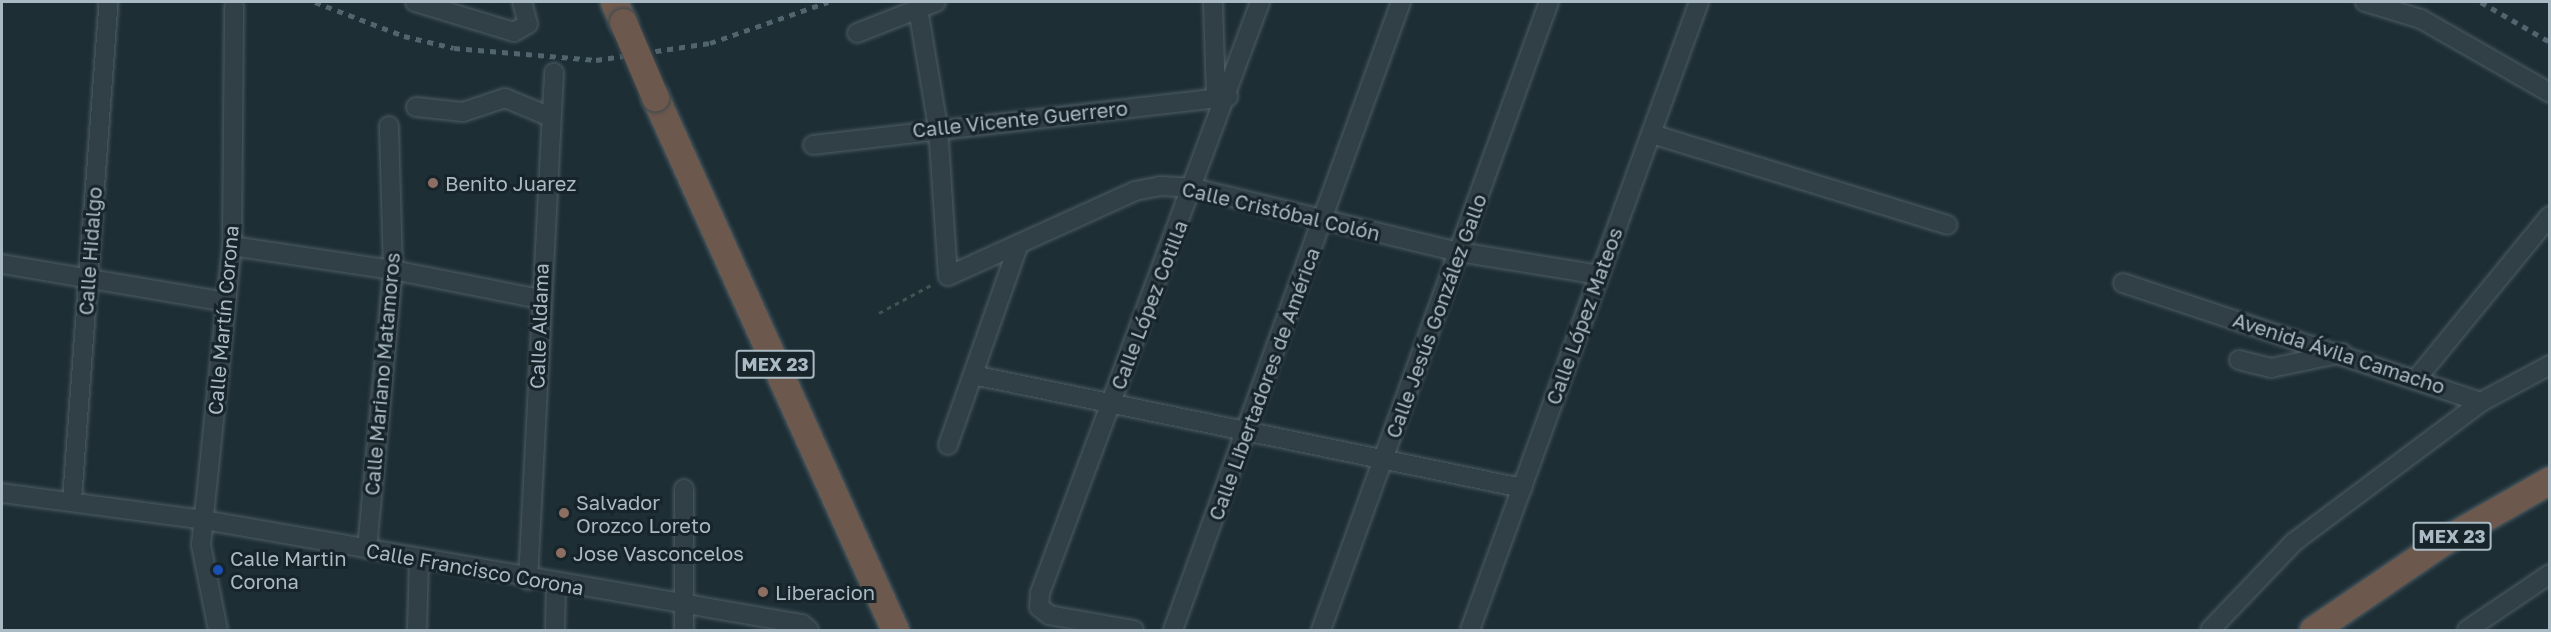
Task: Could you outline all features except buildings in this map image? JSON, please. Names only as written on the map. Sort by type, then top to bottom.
[{"type":"highway","name":"MEX 23","points":[[618,12],[895,630]]},
{"type":"highway","name":"MEX 23","points":[[2313,630],[2357,597],[2550,480]]},
{"type":"street","name":"Calle Hidalgo","points":[[72,500],[87,279],[110,2]]},
{"type":"street","points":[[415,2],[514,32],[525,30],[528,17],[522,2]]},
{"type":"street","points":[[857,33],[936,2]]},
{"type":"street","points":[[1213,2],[1222,98]]},
{"type":"street","name":"Calle López Cotilla","points":[[1134,630],[1049,615],[1039,607],[1111,404],[1194,188],[1222,98],[1260,2]]},
{"type":"street","name":"Calle Libertadores de América","points":[[1173,630],[1248,434],[1401,2]]},
{"type":"street","name":"Calle Jesús González Gallo","points":[[1321,630],[1386,460],[1550,2]]},
{"type":"street","name":"Calle López Mateos","points":[[1470,630],[1699,2]]},
{"type":"street","points":[[2366,2],[2421,19],[2550,93]]},
{"type":"street","name":"Calle Martín Corona","points":[[218,630],[201,545],[232,246],[234,7]]},
{"type":"street","points":[[918,9],[938,127],[948,276]]},
{"type":"street","name":"Calle Aldama","points":[[528,580],[548,116],[554,73]]},
{"type":"street","points":[[416,107],[463,112],[505,98],[548,116]]},
{"type":"street","name":"Calle Vicente Guerrero","points":[[813,145],[938,127],[1222,98]]},
{"type":"street","name":"Calle Mariano Matamoros","points":[[367,549],[393,270],[389,126]]},
{"type":"street","points":[[1652,134],[1947,225]]},
{"type":"street","name":"Calle Cristóbal Colón","points":[[948,276],[1135,191],[1194,188],[1322,222],[1459,252],[1599,275]]},
{"type":"street","points":[[2418,377],[2550,216]]},
{"type":"street","points":[[232,246],[393,270],[540,299]]},
{"type":"street","points":[[948,445],[1018,246]]},
{"type":"street","points":[[2,264],[226,302]]},
{"type":"street","name":"Avenida Ávila Camacho","points":[[2123,283],[2418,377],[2481,402]]},
{"type":"street","points":[[2239,360],[2271,368],[2343,353]]},
{"type":"street","points":[[2210,630],[2294,543],[2481,402],[2550,365]]},
{"type":"street","points":[[973,375],[1248,434],[1522,488]]},
{"type":"street","points":[[684,489],[682,606],[684,630]]},
{"type":"street","name":"Calle Francisco Corona","points":[[2,493],[72,500],[204,520],[528,580],[808,628]]},
{"type":"street","points":[[417,630],[419,559]]},
{"type":"street","points":[[2467,630],[2550,574]]},
{"type":"street","points":[[555,630],[556,585]]},
{"type":"path","points":[[879,313],[948,276]]},
{"type":"railway","points":[[315,2],[404,36],[454,48],[596,60],[710,43],[828,2]]},
{"type":"railway","points":[[2481,2],[2550,42]]},
{"type":"place","name":"Benito Juarez","points":[[433,183]]},
{"type":"place","name":"Salvador Orozco Loreto","points":[[564,513]]},
{"type":"place","name":"Jose Vasconcelos","points":[[561,553]]},
{"type":"place","name":"Calle Martin Corona","points":[[218,570]]},
{"type":"place","name":"Liberacion","points":[[763,592]]}]
